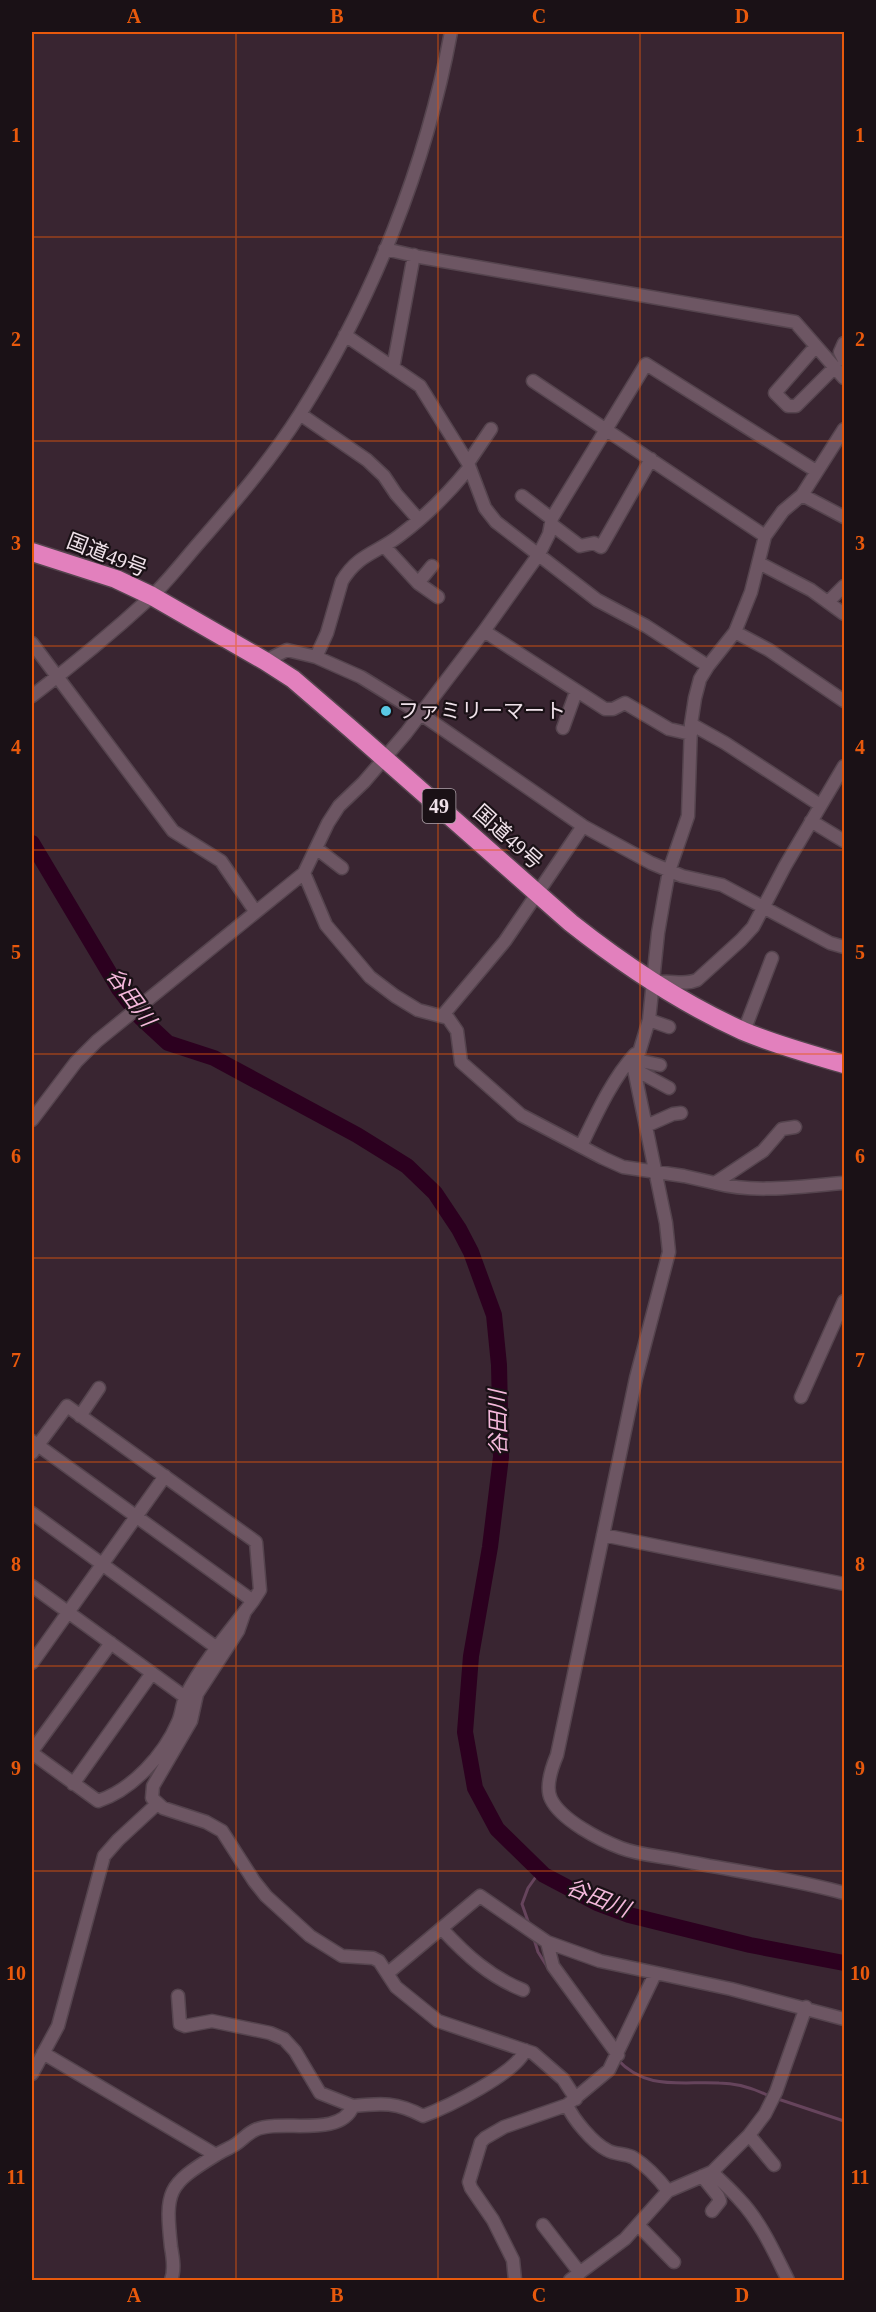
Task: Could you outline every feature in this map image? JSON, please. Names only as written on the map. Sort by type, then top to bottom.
[{"type":"highway","name":"国道49号","points":[[32,552],[116,579],[152,596],[265,660],[309,693],[604,950],[654,983],[744,1031],[844,1064]]},
{"type":"street","points":[[32,696],[152,596],[248,487],[300,414],[345,335],[404,202],[430,124],[451,32]]},
{"type":"street","points":[[385,249],[795,322],[816,346],[840,364]]},
{"type":"street","points":[[393,368],[414,255]]},
{"type":"street","points":[[345,335],[420,386],[468,465],[489,515],[597,600],[646,626],[708,666]]},
{"type":"street","points":[[844,343],[840,352],[840,364],[844,378]]},
{"type":"street","points":[[816,346],[775,393],[788,406],[796,406],[840,364]]},
{"type":"street","points":[[32,1120],[76,1062],[110,1031],[166,983],[304,873],[339,806],[384,759],[421,714],[539,554],[549,534],[552,521],[646,364],[816,471]]},
{"type":"street","points":[[534,381],[765,536]]},
{"type":"street","points":[[300,414],[367,460],[384,476],[419,520]]},
{"type":"street","points":[[316,657],[327,633],[339,590],[346,575],[368,553],[385,547],[440,502],[491,429]]},
{"type":"street","points":[[844,429],[802,495],[778,518],[765,536],[759,562],[735,632],[708,666],[697,690],[691,729],[688,816],[669,872],[658,933],[649,1020],[636,1060],[646,1126],[666,1223],[669,1252],[636,1378],[552,1768],[550,1797],[555,1806],[579,1826],[598,1839],[623,1849],[805,1882],[844,1893]]},
{"type":"street","points":[[522,496],[580,546],[594,543],[601,547],[651,459]]},
{"type":"street","points":[[802,495],[844,517]]},
{"type":"street","points":[[385,547],[418,583],[438,597]]},
{"type":"street","points":[[759,562],[811,590],[844,614]]},
{"type":"street","points":[[418,583],[432,566]]},
{"type":"street","points":[[828,602],[844,586]]},
{"type":"street","points":[[484,631],[576,692],[608,710],[626,703],[669,729],[691,729],[725,743],[820,805]]},
{"type":"street","points":[[735,632],[769,650],[844,701]]},
{"type":"street","points":[[32,643],[173,831],[221,861],[255,911]]},
{"type":"street","points":[[265,660],[287,650],[316,657],[361,677],[421,714],[583,826],[669,872],[722,885],[830,944],[844,947]]},
{"type":"street","points":[[563,728],[576,692]]},
{"type":"street","points":[[654,983],[667,979],[688,984],[705,975],[741,940],[764,908],[820,805],[839,787],[844,766]]},
{"type":"street","points":[[811,821],[844,841]]},
{"type":"street","points":[[443,1015],[500,948],[583,826]]},
{"type":"street","points":[[316,848],[342,868]]},
{"type":"street","points":[[304,873],[326,925],[370,977],[408,1005],[424,1012],[443,1015],[454,1024],[461,1062],[521,1115],[623,1167],[684,1176],[734,1188],[844,1183]]},
{"type":"street","points":[[744,1031],[772,958]]},
{"type":"street","points":[[649,1020],[669,1027]]},
{"type":"street","points":[[581,1146],[628,1062],[636,1060],[660,1065]]},
{"type":"street","points":[[636,1060],[669,1088]]},
{"type":"street","points":[[646,1126],[673,1114],[681,1113]]},
{"type":"street","points":[[715,1183],[763,1151],[782,1129],[795,1127]]},
{"type":"street","points":[[801,1397],[844,1301]]},
{"type":"street","points":[[80,1416],[99,1388]]},
{"type":"street","points":[[111,1642],[32,1752],[98,1801],[122,1791],[146,1769],[178,1722],[185,1697],[217,1648],[245,1611],[253,1600],[260,1590],[256,1542],[67,1406],[33,1446],[253,1600]]},
{"type":"street","points":[[32,1663],[165,1476]]},
{"type":"street","points":[[32,1513],[217,1648]]},
{"type":"street","points":[[603,1535],[844,1584]]},
{"type":"street","points":[[32,1586],[185,1697]]},
{"type":"street","points":[[245,1611],[238,1631],[197,1694],[191,1721],[153,1786],[151,1794],[157,1804],[169,1811],[206,1822],[219,1829],[254,1881],[310,1936],[342,1956],[373,1958],[388,1973],[396,1987],[438,2021],[525,2050],[540,2058],[563,2079],[572,2102],[576,2123],[608,2151],[635,2159],[656,2175],[668,2191]]},
{"type":"street","points":[[73,1784],[152,1673]]},
{"type":"street","points":[[32,2074],[58,2026],[104,1856],[157,1804]]},
{"type":"street","points":[[388,1973],[480,1896],[547,1942],[600,1961],[731,1989],[806,2007],[844,2019]]},
{"type":"street","points":[[442,1929],[463,1952],[481,1967],[505,1983],[523,1990]]},
{"type":"street","points":[[547,1942],[553,1966],[618,2055]]},
{"type":"street","points":[[514,2280],[513,2260],[493,2220],[471,2188],[470,2174],[481,2142],[504,2127],[572,2102],[609,2070],[655,1974]]},
{"type":"street","points":[[178,1996],[180,2024],[185,2026],[212,2021],[270,2033],[284,2039],[295,2051],[320,2093],[353,2106],[378,2103],[404,2106],[423,2116],[456,2102],[507,2072],[525,2050]]},
{"type":"street","points":[[543,2225],[575,2277],[626,2239],[668,2191],[707,2174],[749,2135],[765,2114],[776,2092],[806,2007]]},
{"type":"street","points":[[43,2053],[216,2155]]},
{"type":"street","points":[[171,2280],[172,2257],[168,2201],[170,2192],[178,2182],[191,2170],[234,2145],[254,2130],[268,2126],[315,2127],[346,2116],[353,2106]]},
{"type":"street","points":[[749,2135],[774,2165]]},
{"type":"street","points":[[707,2174],[720,2201],[712,2211]]},
{"type":"street","points":[[707,2174],[739,2199],[752,2216],[766,2237],[788,2280]]},
{"type":"street","points":[[638,2225],[674,2262]]},
{"type":"waterway","name":"谷田川","points":[[32,843],[119,989],[141,1018],[168,1043],[214,1058],[357,1135],[407,1166],[435,1193],[471,1252],[494,1315],[499,1365],[501,1457],[490,1547],[471,1656],[465,1732],[475,1788],[497,1829],[544,1875],[597,1903],[629,1915],[750,1945],[844,1963]]},
{"type":"waterway","points":[[529,1924],[522,1904],[528,1888],[540,1871]]},
{"type":"waterway","points":[[534,1939],[538,1952],[548,1968]]},
{"type":"waterway","points":[[617,2059],[628,2069],[652,2080],[732,2084],[751,2088],[769,2096]]},
{"type":"waterway","points":[[775,2098],[844,2121]]},
{"type":"place","name":"ファミリーマート","points":[[386,711]]}]
